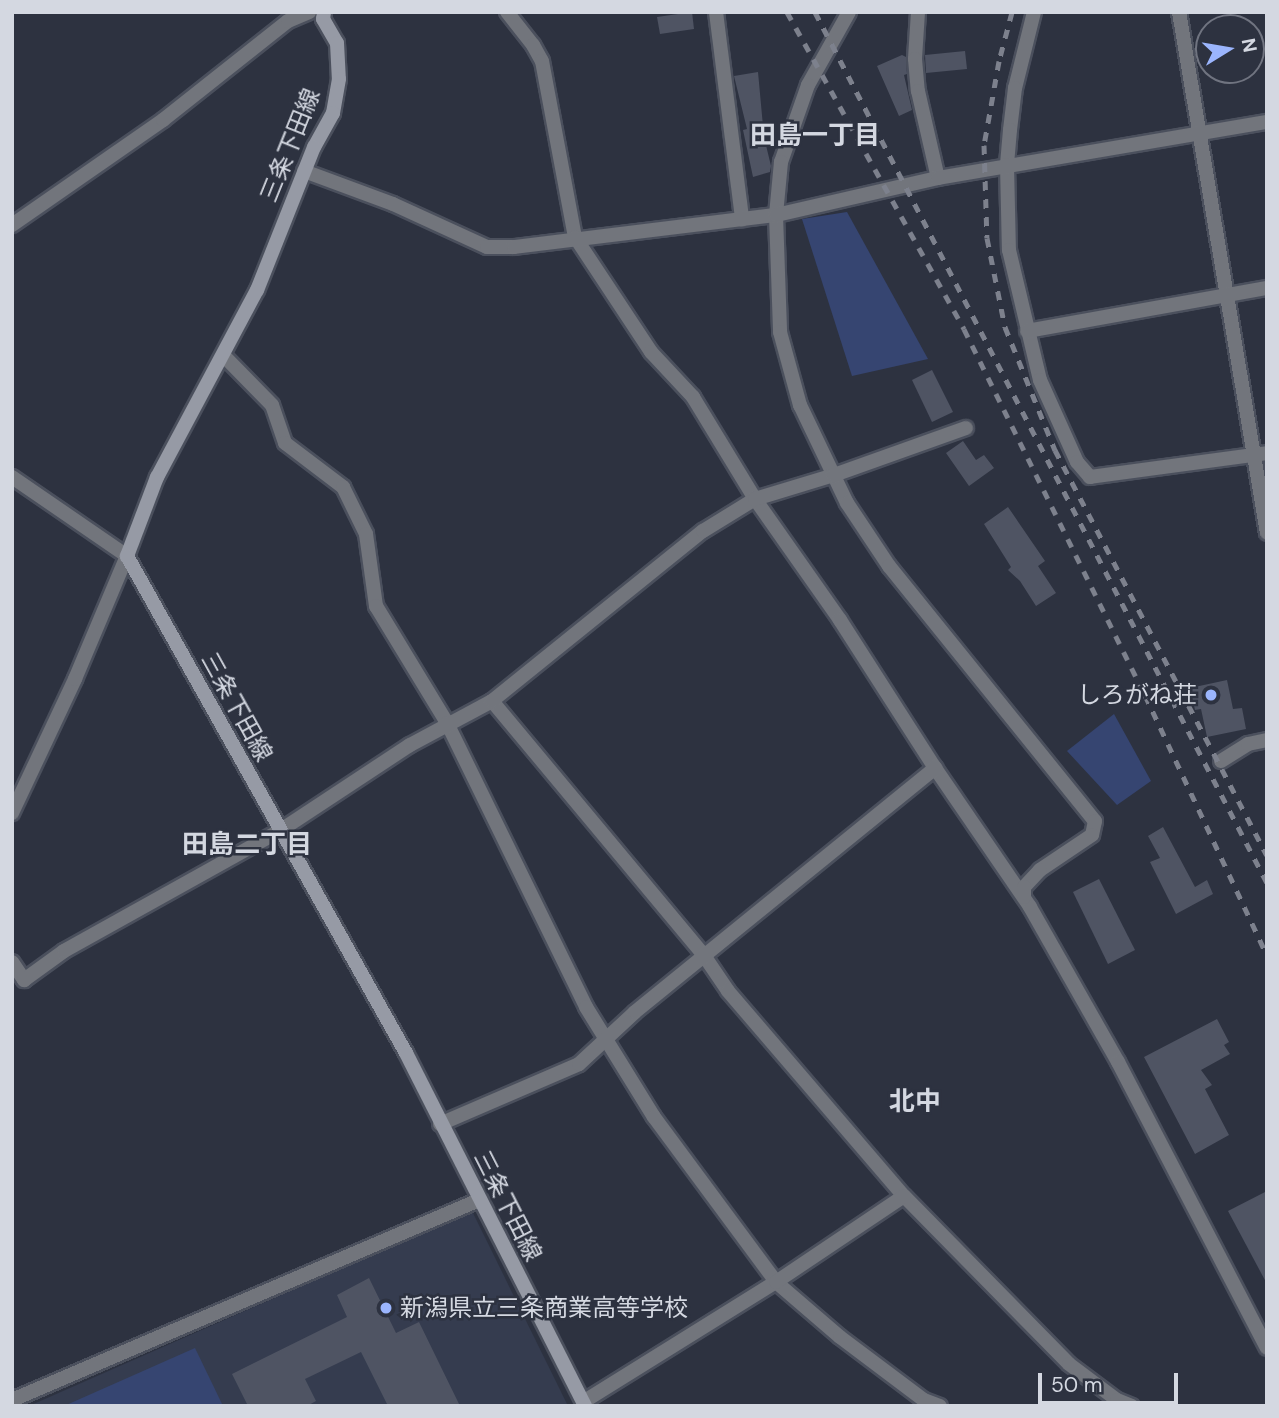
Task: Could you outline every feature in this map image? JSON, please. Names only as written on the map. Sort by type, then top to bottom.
[{"type":"main road","name":"三条下田線","points":[[324,12],[324,19],[337,43],[339,79],[333,113],[326,121],[304,171],[257,290],[157,477],[127,556],[406,1053],[584,1404]]},
{"type":"street","points":[[12,225],[163,120],[288,21],[309,12]]},
{"type":"street","points":[[507,12],[542,61],[575,237],[651,352],[693,397],[755,499],[840,620],[935,768],[1024,897],[1118,1062],[1267,1348]]},
{"type":"street","points":[[716,12],[742,219]]},
{"type":"street","points":[[849,12],[826,50],[799,107],[781,162],[776,215],[780,332],[800,405],[847,503],[889,566],[1095,821],[1092,835],[1040,870],[1024,887],[1024,897]]},
{"type":"street","points":[[918,12],[915,59],[918,91],[938,178]]},
{"type":"street","points":[[1034,12],[1015,88],[1007,165],[1009,250],[1040,380],[1077,462],[1090,477],[1260,454]]},
{"type":"street","points":[[1179,12],[1227,295],[1260,454],[1267,533]]},
{"type":"street","points":[[304,171],[393,204],[487,247],[556,244],[575,237],[776,215],[938,178],[1267,122]]},
{"type":"street","points":[[1027,331],[1267,288]]},
{"type":"street","points":[[223,355],[272,405],[285,443],[343,487],[366,534],[376,606],[447,723],[586,1007],[654,1118],[776,1282],[840,1337],[924,1399],[940,1406]]},
{"type":"street","points":[[12,962],[24,980],[64,951],[281,830],[447,723],[492,701],[703,531],[755,499],[834,475],[965,428]]},
{"type":"street","points":[[12,477],[127,556],[75,679],[12,813]]},
{"type":"street","points":[[492,701],[705,957],[728,991],[904,1196],[1045,1342],[1117,1400],[1132,1406]]},
{"type":"street","points":[[1221,761],[1248,744],[1267,740]]},
{"type":"street","points":[[440,1124],[579,1064],[607,1041],[635,1012],[935,768]]},
{"type":"street","points":[[584,1404],[776,1282],[904,1196]]},
{"type":"street","points":[[12,1400],[479,1200]]},
{"type":"shaded area","points":[[847,212],[928,359],[852,376],[802,219]]},
{"type":"shaded area","points":[[1114,714],[1151,781],[1117,805],[1067,751]]},
{"type":"shaded area","name":"新潟県立三条商業高等学校","points":[[472,1211],[568,1406],[29,1406]]},
{"type":"shaded area","points":[[195,1348],[223,1406],[64,1406]]},
{"type":"building","points":[[692,12],[694,29],[660,34],[657,17]]},
{"type":"building","points":[[965,51],[967,69],[926,73],[925,55]]},
{"type":"building","points":[[902,55],[906,57],[907,74],[904,75],[912,110],[899,116],[877,66]]},
{"type":"building","points":[[758,72],[764,137],[771,166],[770,172],[753,177],[743,130],[747,129],[734,76]]},
{"type":"building","points":[[932,370],[953,412],[932,422],[912,380]]},
{"type":"building","points":[[963,441],[976,460],[984,455],[994,468],[969,486],[946,453]]},
{"type":"building","points":[[1008,507],[1045,561],[1038,566],[1056,593],[1036,606],[1020,581],[1008,570],[1011,567],[984,524]]},
{"type":"building","points":[[1227,680],[1233,709],[1242,708],[1246,729],[1207,737],[1201,709],[1195,710],[1190,688]]},
{"type":"building","points":[[1163,827],[1195,887],[1207,880],[1213,894],[1176,914],[1150,862],[1160,858],[1148,836]]},
{"type":"building","points":[[1099,879],[1135,950],[1108,964],[1073,892]]},
{"type":"building","points":[[1217,1019],[1229,1042],[1224,1045],[1230,1054],[1201,1070],[1212,1085],[1205,1089],[1229,1135],[1195,1154],[1144,1057]]},
{"type":"building","points":[[1267,1191],[1267,1284],[1228,1211]]},
{"type":"building","points":[[369,1278],[396,1333],[419,1322],[460,1406],[388,1406],[361,1352],[305,1379],[316,1401],[307,1406],[248,1406],[232,1374],[347,1317],[337,1295]]},
{"type":"railway","points":[[787,12],[964,329],[1145,695],[1267,956]]},
{"type":"railway","points":[[815,12],[1267,883]]},
{"type":"railway","points":[[1012,12],[999,61],[984,145],[987,238],[1005,327],[1055,450],[1267,855]]},
{"type":"place","name":"しろがね荘","points":[[1211,695]]},
{"type":"place","name":"新潟県立三条商業高等学校","points":[[386,1308]]},
{"type":"district","name":"田島一丁目","points":[[815,136]]},
{"type":"district","name":"田島二丁目","points":[[247,845]]},
{"type":"district","name":"北中","points":[[915,1102]]}]
